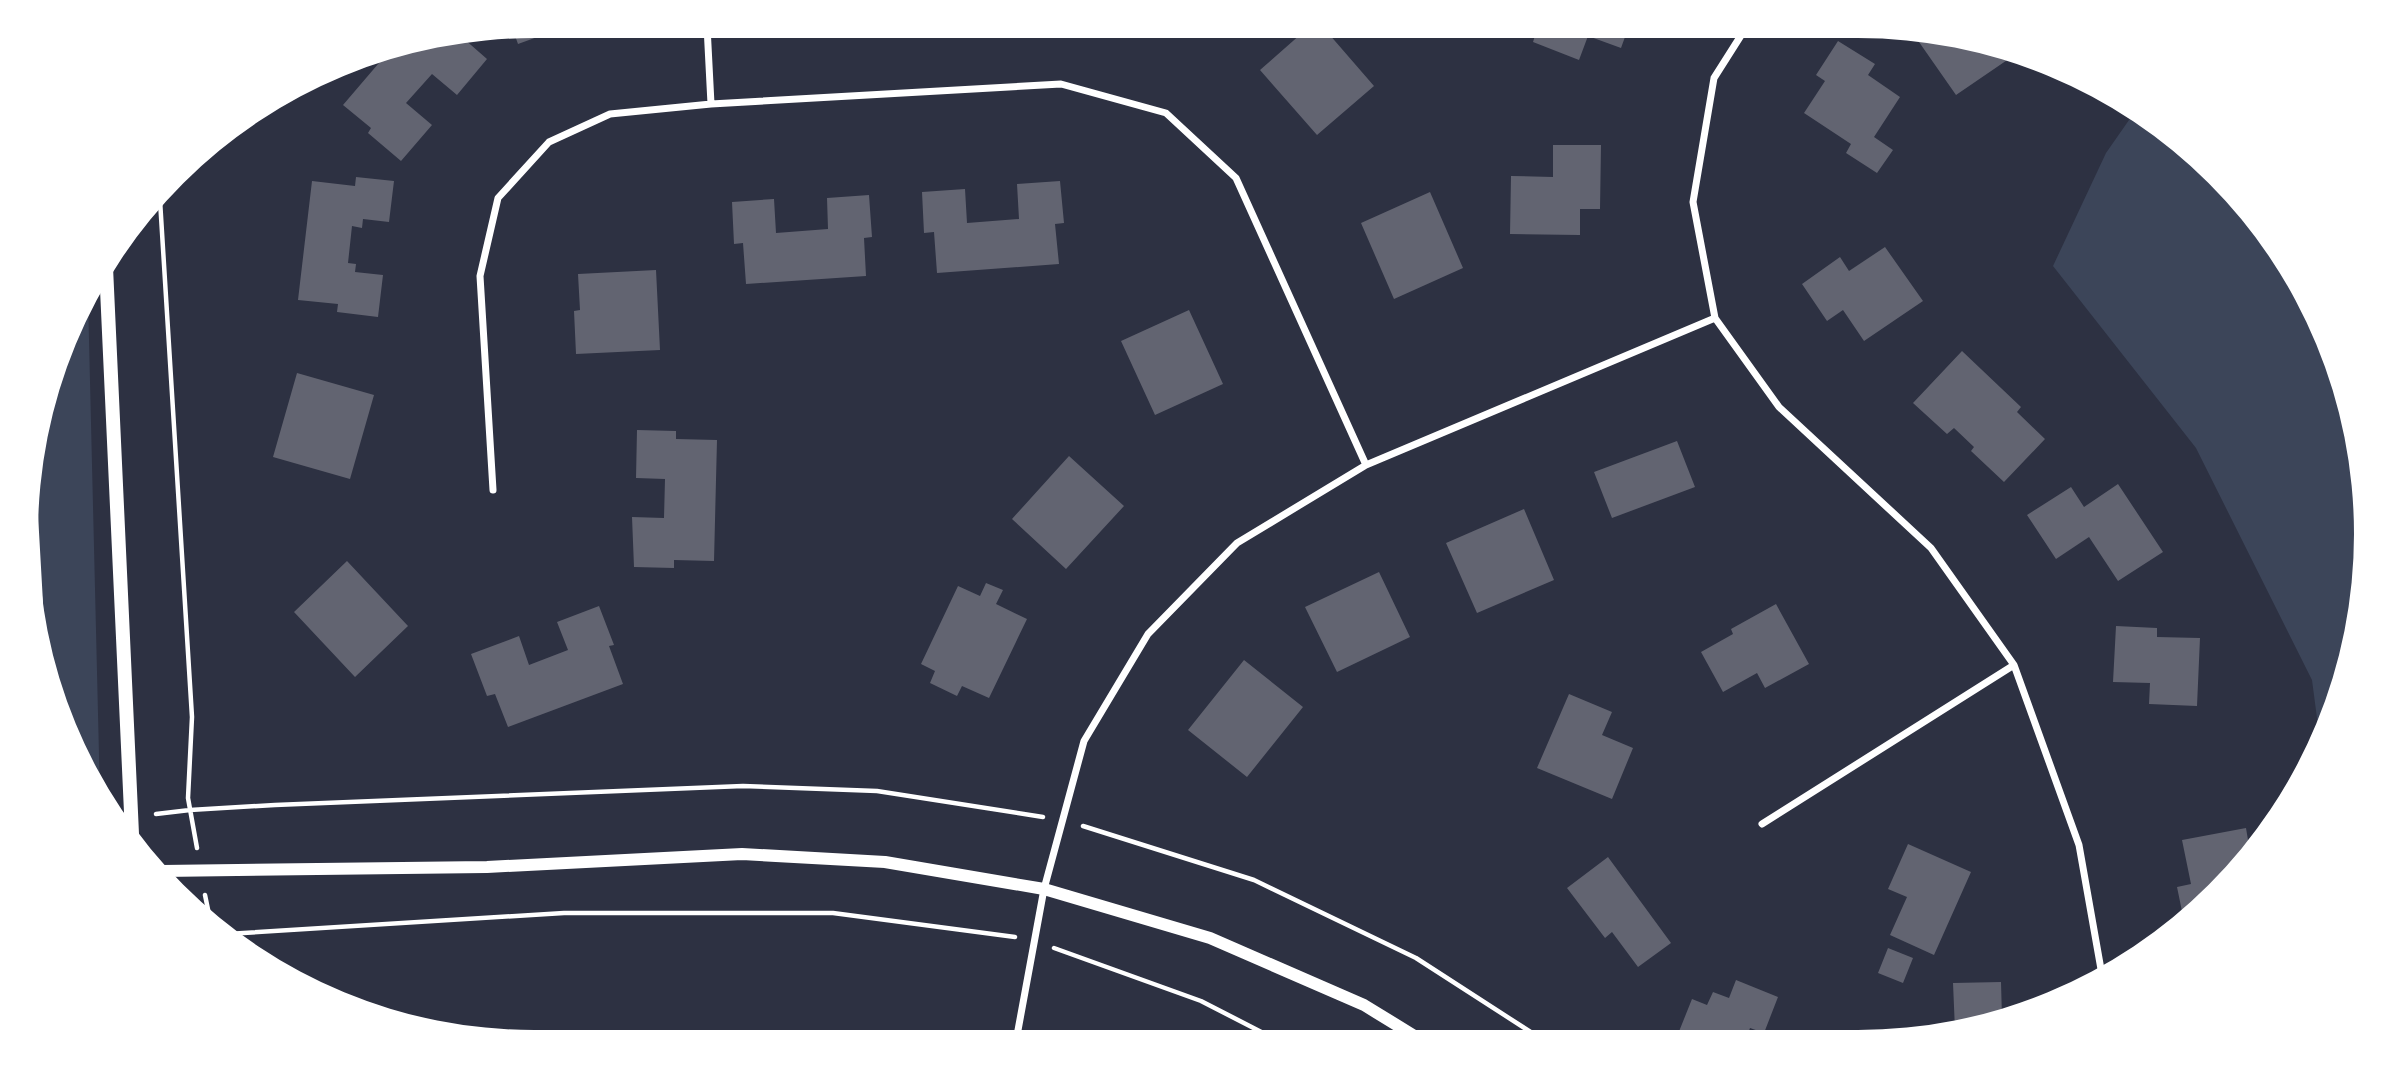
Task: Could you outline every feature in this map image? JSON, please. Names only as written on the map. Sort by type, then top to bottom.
[{"type":"main road","points":[[107,283],[131,823]]},
{"type":"street","points":[[707,38],[710,104]]},
{"type":"street","points":[[1739,38],[1714,78],[1693,202],[1715,318],[1779,407],[1931,548],[2014,665],[2079,845],[2101,967]]},
{"type":"street","points":[[493,490],[480,276],[498,198],[549,142],[610,114],[710,104],[1060,84],[1166,113],[1236,178],[1366,465]]},
{"type":"street","points":[[1018,1030],[1044,889],[1084,741],[1148,634],[1237,543],[1366,465],[1715,318]]},
{"type":"street","points":[[1762,824],[2014,665]]},
{"type":"street","points":[[170,870],[487,867],[742,854],[885,862],[1044,889],[1210,938],[1364,1005],[1405,1030]]},
{"type":"path","points":[[161,209],[192,717],[188,798],[208,908]]},
{"type":"path","points":[[240,933],[564,913],[833,913],[1035,941],[1201,1000],[1258,1030]]},
{"type":"shaded area","points":[[2129,120],[2185,162],[2230,207],[2270,259],[2316,345],[2337,406],[2344,438],[2354,534],[2344,631],[2337,663],[2317,720],[2312,680],[2196,448],[2053,266],[2106,153]]},
{"type":"shaded area","points":[[88,318],[99,772],[76,724],[55,663],[43,599],[38,534],[43,470],[55,406],[76,345]]},
{"type":"building","points":[[535,38],[518,44],[516,39]]},
{"type":"building","points":[[1296,38],[1332,38],[1374,86],[1317,135],[1260,70]]},
{"type":"building","points":[[1534,38],[1587,38],[1579,60],[1533,42]]},
{"type":"building","points":[[1594,38],[1625,38],[1621,48]]},
{"type":"building","points":[[1838,41],[1875,64],[1868,75],[1900,97],[1874,137],[1893,150],[1877,173],[1846,153],[1851,144],[1804,113],[1825,81],[1816,75]]},
{"type":"building","points":[[469,43],[487,59],[457,95],[432,74],[406,103],[432,125],[401,161],[368,133],[371,128],[343,105],[378,64],[406,55]]},
{"type":"building","points":[[1920,43],[1954,48],[2005,61],[1956,95]]},
{"type":"building","points":[[1553,145],[1601,145],[1600,209],[1580,209],[1580,235],[1510,234],[1511,176],[1553,177]]},
{"type":"building","points":[[356,177],[394,181],[389,222],[363,219],[362,228],[352,226],[348,263],[356,264],[355,272],[383,275],[378,317],[337,312],[338,304],[298,300],[312,181],[355,186]]},
{"type":"building","points":[[1060,181],[1064,223],[1055,224],[1059,264],[937,273],[934,232],[924,233],[922,192],[965,189],[967,223],[1019,219],[1017,184]]},
{"type":"building","points":[[1430,192],[1463,268],[1394,299],[1361,223]]},
{"type":"building","points":[[869,195],[872,237],[864,238],[866,276],[746,284],[743,243],[734,244],[732,202],[774,199],[776,233],[828,229],[827,198]]},
{"type":"building","points":[[1885,247],[1923,301],[1864,341],[1843,310],[1827,321],[1802,284],[1840,257],[1849,271]]},
{"type":"building","points":[[656,270],[660,350],[576,354],[574,311],[580,310],[578,274]]},
{"type":"building","points":[[1189,310],[1223,384],[1155,415],[1121,341]]},
{"type":"building","points":[[1962,351],[2021,407],[2017,412],[2045,439],[2004,482],[1971,451],[1974,447],[1954,428],[1947,434],[1913,403]]},
{"type":"building","points":[[297,373],[374,395],[350,479],[273,457]]},
{"type":"building","points":[[637,430],[676,431],[676,439],[717,440],[714,561],[674,560],[674,568],[634,567],[632,517],[664,518],[665,479],[636,478]]},
{"type":"building","points":[[1677,441],[1695,487],[1612,518],[1594,472]]},
{"type":"building","points":[[1069,456],[1124,506],[1066,569],[1012,519]]},
{"type":"building","points":[[2118,484],[2163,552],[2118,581],[2089,537],[2056,559],[2027,515],[2071,487],[2084,507]]},
{"type":"building","points":[[1524,509],[1554,580],[1477,613],[1446,543]]},
{"type":"building","points":[[347,561],[408,626],[355,677],[294,612]]},
{"type":"building","points":[[1379,572],[1410,637],[1337,672],[1305,607]]},
{"type":"building","points":[[986,583],[1003,590],[996,604],[1027,619],[989,698],[962,686],[957,696],[930,683],[935,671],[921,664],[958,586],[980,596]]},
{"type":"building","points":[[1776,604],[1809,664],[1765,688],[1757,673],[1723,692],[1701,652],[1733,634],[1731,629]]},
{"type":"building","points":[[599,606],[614,645],[609,646],[623,684],[508,727],[495,694],[487,696],[471,654],[519,636],[529,665],[568,650],[557,622]]},
{"type":"building","points":[[2116,626],[2157,628],[2157,637],[2200,638],[2197,706],[2149,704],[2150,683],[2113,682]]},
{"type":"building","points":[[1244,660],[1303,707],[1247,777],[1188,730]]},
{"type":"building","points":[[1569,694],[1612,712],[1602,735],[1633,748],[1612,799],[1537,768]]},
{"type":"building","points":[[2246,828],[2248,840],[2230,862],[2182,910],[2177,887],[2191,884],[2182,840]]},
{"type":"building","points":[[1908,844],[1971,872],[1934,955],[1890,935],[1907,897],[1888,889]]},
{"type":"building","points":[[1608,857],[1671,943],[1638,967],[1612,932],[1605,938],[1567,888]]},
{"type":"building","points":[[1888,948],[1913,958],[1903,983],[1878,973]]},
{"type":"building","points":[[1736,980],[1778,997],[1765,1030],[1680,1030],[1692,999],[1707,1005],[1713,992],[1729,998]]},
{"type":"building","points":[[2001,982],[2002,1009],[1955,1021],[1953,983]]}]
